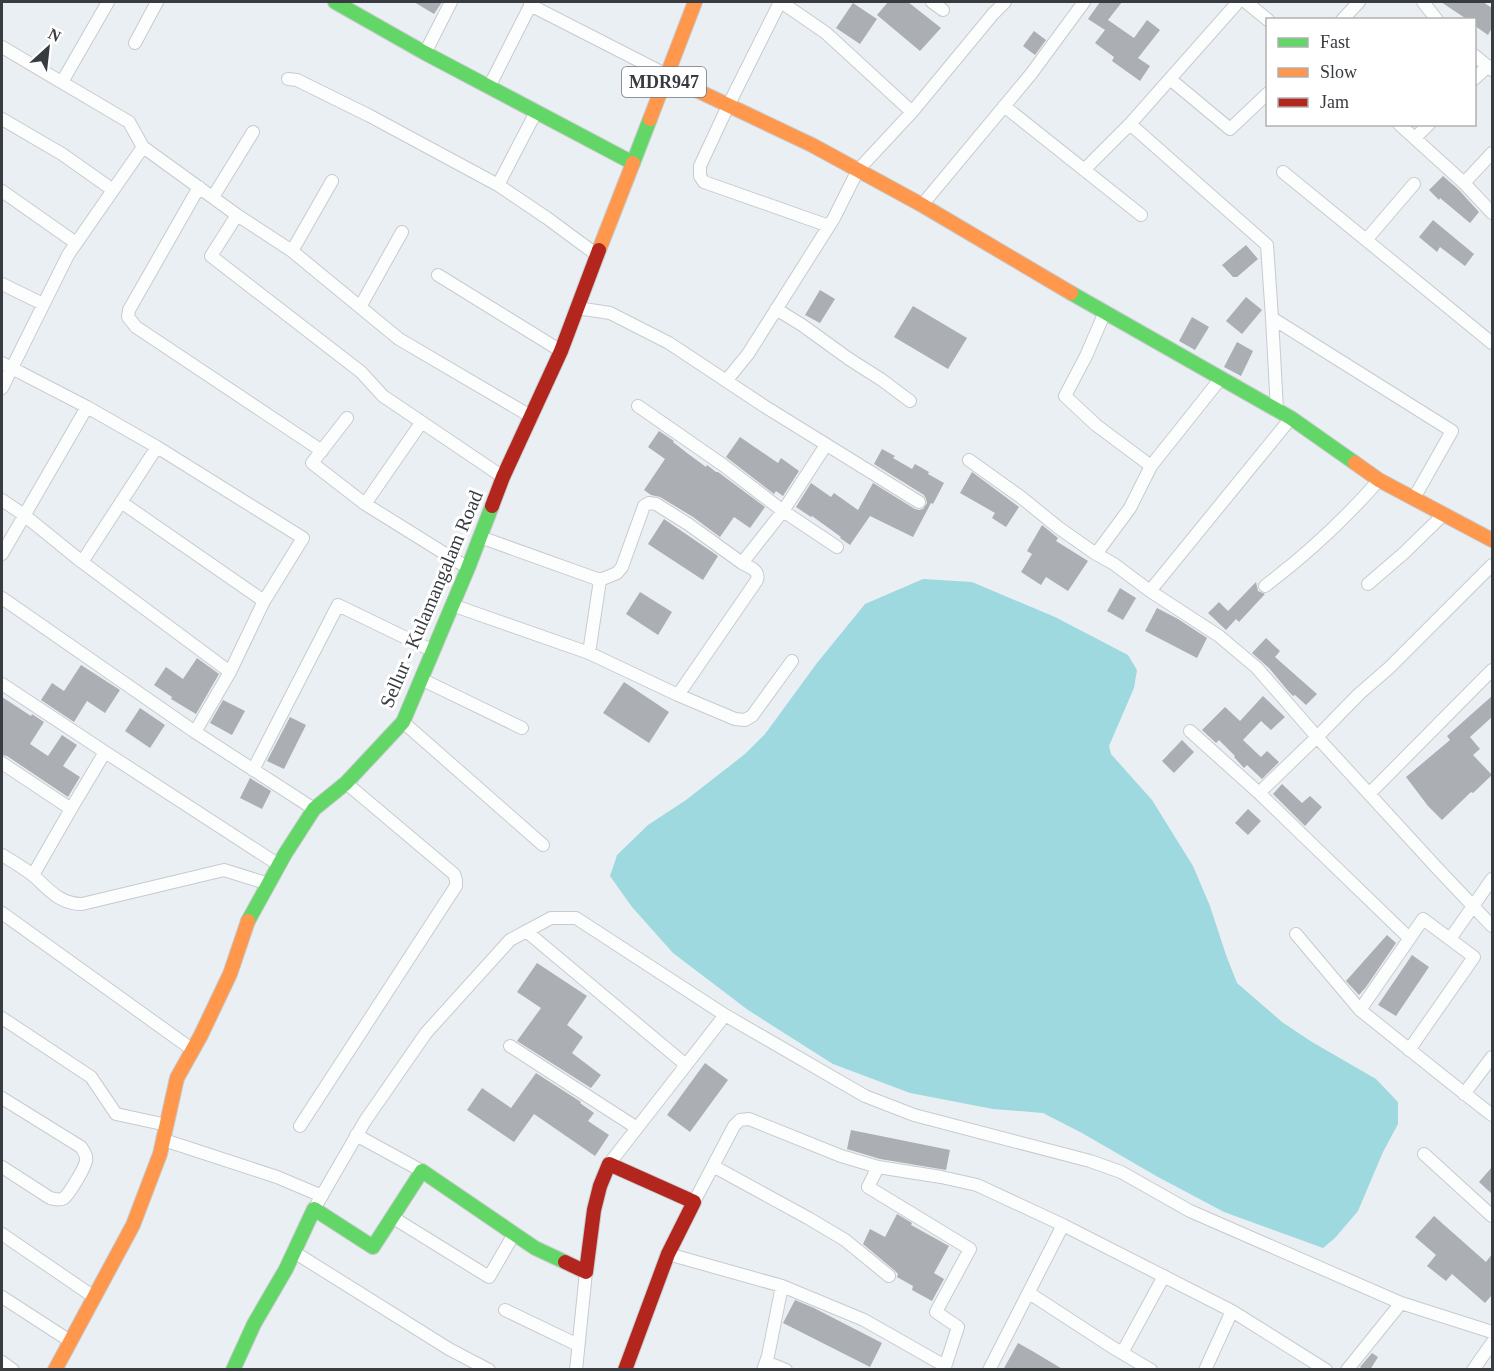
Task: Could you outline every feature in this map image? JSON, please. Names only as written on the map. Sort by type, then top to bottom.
[{"type":"main road","points":[[335,2],[425,53],[633,163]]},
{"type":"main road","name":"Sellur - Kulamangalam Road","points":[[55,1370],[133,1225],[160,1154],[177,1078],[201,1035],[230,974],[248,922],[279,865],[314,809],[346,783],[403,722],[468,568],[503,477],[561,351],[695,2]]},
{"type":"main road","points":[[694,88],[812,145],[922,205],[1291,418],[1379,480],[1492,540]]},
{"type":"main road","points":[[233,1370],[254,1324],[286,1269],[314,1209],[373,1247],[422,1171],[535,1248],[586,1272],[594,1210],[609,1164],[694,1202],[668,1254],[625,1370]]},
{"type":"street","points":[[62,82],[108,2]]},
{"type":"street","points":[[135,43],[157,2]]},
{"type":"street","points":[[425,53],[451,2]]},
{"type":"street","points":[[829,226],[704,182],[700,176],[700,166],[781,2],[826,33],[912,112]]},
{"type":"street","points":[[932,2],[943,10]]},
{"type":"street","points":[[726,381],[748,354],[829,226],[858,170],[912,112],[1005,2]]},
{"type":"street","points":[[922,205],[1031,74],[1084,2]]},
{"type":"street","points":[[1084,170],[1130,124],[1238,2]]},
{"type":"street","points":[[1246,2],[1266,18]]},
{"type":"street","points":[[1344,18],[1359,2]]},
{"type":"street","points":[[1423,2],[1435,18]]},
{"type":"street","points":[[489,87],[531,3],[667,75]]},
{"type":"street","points":[[2,47],[129,122],[143,147],[237,215],[292,251],[399,339],[531,417]]},
{"type":"street","points":[[1476,57],[1490,68],[1476,78]]},
{"type":"street","points":[[288,79],[297,80],[370,116],[498,185],[597,255]]},
{"type":"street","points":[[1170,79],[1230,129],[1266,95]]},
{"type":"street","points":[[1004,106],[1142,215]]},
{"type":"street","points":[[498,185],[536,112]]},
{"type":"street","points":[[2,119],[62,153],[113,190]]},
{"type":"street","points":[[1130,124],[1267,244],[1277,410]]},
{"type":"street","points":[[1401,126],[1464,183],[1492,213]]},
{"type":"street","points":[[1415,138],[1427,126]]},
{"type":"street","points":[[213,197],[253,132]]},
{"type":"street","points":[[2,388],[6,365],[43,304],[68,255],[143,147]]},
{"type":"street","points":[[1464,183],[1492,153]]},
{"type":"street","points":[[1283,172],[1492,343]]},
{"type":"street","points":[[292,251],[332,181]]},
{"type":"street","points":[[1366,240],[1414,184]]},
{"type":"street","points":[[199,187],[129,310],[128,317],[136,327],[322,451]]},
{"type":"street","points":[[2,191],[76,243]]},
{"type":"street","points":[[237,215],[211,256],[361,372],[382,396],[503,477]]},
{"type":"street","points":[[360,308],[402,232]]},
{"type":"street","points":[[438,275],[561,351]]},
{"type":"street","points":[[2,284],[43,304]]},
{"type":"street","points":[[577,308],[610,313],[669,344],[919,502]]},
{"type":"street","points":[[776,309],[910,401]]},
{"type":"street","points":[[1105,312],[1065,396],[1096,425],[1151,466]]},
{"type":"street","points":[[1272,318],[1452,431],[1414,498]]},
{"type":"street","points":[[6,365],[157,447],[303,538],[264,601],[230,672],[195,732]]},
{"type":"street","points":[[1096,554],[1130,508],[1151,466],[1221,378]]},
{"type":"street","points":[[638,406],[723,465],[783,511],[837,547]]},
{"type":"street","points":[[2,554],[87,408]]},
{"type":"street","points":[[347,418],[312,463],[365,504],[468,568]]},
{"type":"street","points":[[1150,591],[1291,418]]},
{"type":"street","points":[[365,504],[421,423]]},
{"type":"street","points":[[742,563],[783,511],[826,445]]},
{"type":"street","points":[[82,562],[157,447]]},
{"type":"street","points":[[969,460],[1059,528],[1219,636],[1257,668],[1317,737],[1492,926]]},
{"type":"street","points":[[1265,586],[1290,567],[1379,480]]},
{"type":"street","points":[[2,500],[230,672]]},
{"type":"street","points":[[121,502],[264,601]]},
{"type":"street","points":[[589,653],[608,577],[622,567],[644,506],[649,502],[656,504],[757,572],[758,575],[757,580],[678,695]]},
{"type":"street","points":[[1368,584],[1444,514]]},
{"type":"street","points":[[480,537],[608,577]]},
{"type":"street","points":[[1258,793],[1359,694],[1389,668],[1492,565]]},
{"type":"street","points":[[2,598],[195,732],[314,809]]},
{"type":"street","points":[[253,770],[338,605],[433,651]]},
{"type":"street","points":[[452,605],[589,653],[735,719],[745,720],[752,717],[792,661]]},
{"type":"street","points":[[1369,794],[1492,670]]},
{"type":"street","points":[[421,679],[522,728]]},
{"type":"street","points":[[2,684],[279,865]]},
{"type":"street","points":[[403,722],[543,844]]},
{"type":"street","points":[[1190,731],[1409,938]]},
{"type":"street","points":[[33,875],[105,752]]},
{"type":"street","points":[[2,763],[71,809]]},
{"type":"street","points":[[300,1126],[456,886],[454,874],[346,783]]},
{"type":"street","points":[[2,855],[33,875],[60,900],[73,904],[82,904],[224,870],[269,884]]},
{"type":"street","points":[[1450,939],[1492,879]]},
{"type":"street","points":[[2,913],[193,1050]]},
{"type":"street","points":[[314,1209],[364,1121],[426,1033],[510,940],[551,918],[576,918],[725,1016],[865,1096],[914,1114],[1090,1161],[1121,1172],[1190,1210],[1401,1303],[1492,1332]]},
{"type":"street","points":[[1360,1010],[1423,919],[1474,957],[1409,1050]]},
{"type":"street","points":[[526,931],[686,1065]]},
{"type":"street","points":[[1296,934],[1360,1010],[1492,1115]]},
{"type":"street","points":[[609,1164],[725,1016]]},
{"type":"street","points":[[2,1018],[91,1077],[116,1114],[167,1125]]},
{"type":"street","points":[[510,1046],[637,1128]]},
{"type":"street","points":[[1464,1094],[1492,1057]]},
{"type":"street","points":[[2,1098],[81,1147],[87,1159],[65,1198],[58,1200],[50,1198],[2,1167]]},
{"type":"street","points":[[694,1202],[734,1126],[740,1120],[749,1119],[841,1156],[878,1167],[977,1185],[1063,1225],[1232,1311],[1326,1370]]},
{"type":"street","points":[[356,1135],[422,1171]]},
{"type":"street","points":[[164,1140],[267,1174],[322,1196]]},
{"type":"street","points":[[1424,1154],[1492,1216]]},
{"type":"street","points":[[713,1166],[844,1240],[889,1276]]},
{"type":"street","points":[[668,1254],[782,1286],[864,1320],[945,1368],[958,1327],[936,1311],[970,1250],[868,1187],[878,1167]]},
{"type":"street","points":[[392,1217],[489,1277],[514,1234]]},
{"type":"street","points":[[989,1370],[1063,1225]]},
{"type":"street","points":[[2,1234],[94,1297]]},
{"type":"street","points":[[294,1252],[449,1349],[489,1370]]},
{"type":"street","points":[[576,1370],[586,1272]]},
{"type":"street","points":[[1122,1353],[1164,1276]]},
{"type":"street","points":[[782,1286],[764,1366],[786,1370]]},
{"type":"street","points":[[1029,1293],[1150,1369]]},
{"type":"street","points":[[2,1297],[70,1341]]},
{"type":"street","points":[[1347,1370],[1401,1303]]},
{"type":"street","points":[[505,1310],[578,1345]]},
{"type":"street","points":[[1205,1370],[1232,1311]]},
{"type":"street","points":[[1473,1370],[1492,1343]]},
{"type":"street","points":[[2,1362],[13,1370]]},
{"type":"water","points":[[923,579],[972,582],[1055,617],[1128,655],[1137,670],[1134,688],[1109,746],[1111,754],[1152,800],[1193,866],[1210,906],[1237,983],[1282,1022],[1376,1079],[1398,1102],[1398,1124],[1383,1152],[1358,1211],[1335,1238],[1323,1248],[1224,1212],[1043,1113],[993,1109],[910,1093],[833,1064],[748,1010],[673,953],[632,907],[610,876],[617,855],[648,825],[686,800],[745,754],[765,734],[817,663],[865,604]]},
{"type":"building","points":[[414,2],[442,2],[434,14]]},
{"type":"building","points":[[888,2],[908,2],[941,28],[920,51],[877,15]]},
{"type":"building","points":[[1100,2],[1122,2],[1108,20],[1134,38],[1147,20],[1160,30],[1138,58],[1150,66],[1140,81],[1112,61],[1114,57],[1095,43],[1105,30],[1088,19]]},
{"type":"building","points":[[1441,2],[1483,2],[1492,8],[1492,28],[1488,35],[1476,27],[1476,18],[1465,18]]},
{"type":"building","points":[[853,3],[877,19],[860,44],[836,28]]},
{"type":"building","points":[[1034,31],[1046,40],[1035,55],[1023,46]]},
{"type":"building","points":[[1443,176],[1479,212],[1470,223],[1429,190]]},
{"type":"building","points":[[1433,220],[1474,254],[1465,266],[1440,247],[1437,252],[1419,237]]},
{"type":"building","points":[[1246,245],[1258,259],[1237,277],[1233,277],[1222,265]]},
{"type":"building","points":[[820,290],[835,299],[820,323],[805,315]]},
{"type":"building","points":[[1246,297],[1262,310],[1242,334],[1226,321]]},
{"type":"building","points":[[913,306],[967,338],[948,369],[894,337]]},
{"type":"building","points":[[1192,317],[1209,327],[1195,350],[1179,341]]},
{"type":"building","points":[[1237,342],[1253,351],[1241,376],[1224,367]]},
{"type":"building","points":[[659,431],[706,467],[707,465],[718,472],[765,507],[750,528],[734,517],[720,537],[693,517],[644,490],[665,459],[648,447]]},
{"type":"building","points":[[740,437],[778,463],[781,458],[799,471],[783,496],[776,491],[774,494],[726,457]]},
{"type":"building","points":[[882,449],[912,469],[915,464],[944,483],[913,537],[870,516],[850,545],[812,516],[796,507],[811,483],[831,497],[834,493],[858,510],[873,483],[915,509],[923,509],[927,503],[924,495],[874,464]]},
{"type":"building","points":[[972,472],[1019,507],[1006,527],[992,518],[995,513],[960,493]]},
{"type":"building","points":[[664,519],[718,556],[703,580],[648,544]]},
{"type":"building","points":[[1042,525],[1058,538],[1056,541],[1088,561],[1068,591],[1046,577],[1041,585],[1021,572],[1032,554],[1027,551]]},
{"type":"building","points":[[1256,582],[1258,591],[1265,594],[1239,622],[1236,619],[1226,630],[1208,613],[1219,602],[1228,611]]},
{"type":"building","points":[[1120,588],[1136,598],[1123,620],[1107,611]]},
{"type":"building","points":[[640,592],[672,612],[658,635],[626,614]]},
{"type":"building","points":[[1157,608],[1207,638],[1197,658],[1145,631]]},
{"type":"building","points":[[1266,638],[1280,651],[1275,657],[1317,694],[1306,705],[1295,695],[1293,696],[1269,668],[1252,653]]},
{"type":"building","points":[[197,658],[219,674],[196,714],[171,699],[172,697],[154,685],[166,667],[183,679]]},
{"type":"building","points":[[81,665],[120,690],[105,713],[87,701],[74,722],[41,700],[52,683],[64,691]]},
{"type":"building","points":[[624,682],[669,712],[649,743],[603,713]]},
{"type":"building","points":[[1263,696],[1285,717],[1271,730],[1261,721],[1243,740],[1261,757],[1267,751],[1279,762],[1262,779],[1247,765],[1244,768],[1219,740],[1216,743],[1202,730],[1225,707],[1240,721]]},
{"type":"building","points":[[1492,696],[1492,717],[1470,737],[1480,749],[1473,755],[1492,775],[1442,820],[1406,777],[1450,740],[1447,736]]},
{"type":"building","points":[[2,697],[44,722],[30,744],[48,756],[62,735],[77,745],[63,766],[80,777],[68,797],[7,756],[2,755]]},
{"type":"building","points":[[223,700],[245,711],[232,735],[210,723]]},
{"type":"building","points":[[140,708],[165,725],[150,748],[125,731]]},
{"type":"building","points":[[290,717],[306,725],[284,769],[267,761]]},
{"type":"building","points":[[1182,740],[1194,752],[1174,773],[1162,761]]},
{"type":"building","points":[[250,778],[271,791],[262,809],[240,798]]},
{"type":"building","points":[[1282,784],[1302,803],[1310,796],[1322,807],[1305,826],[1273,794]]},
{"type":"building","points":[[1248,809],[1261,821],[1248,835],[1235,823]]},
{"type":"building","points":[[1387,935],[1396,943],[1359,995],[1346,981]]},
{"type":"building","points":[[1412,955],[1429,967],[1396,1016],[1378,1005]]},
{"type":"building","points":[[537,963],[587,996],[567,1025],[583,1037],[572,1053],[601,1075],[591,1088],[517,1041],[541,1008],[517,992]]},
{"type":"building","points":[[705,1063],[728,1080],[690,1132],[667,1115]]},
{"type":"building","points":[[536,1073],[594,1113],[588,1121],[609,1135],[595,1156],[534,1114],[514,1142],[467,1110],[482,1088],[511,1108]]},
{"type":"building","points":[[851,1130],[950,1150],[946,1170],[880,1159],[847,1149]]},
{"type":"building","points":[[1492,1167],[1492,1194],[1479,1182]]},
{"type":"building","points":[[897,1214],[912,1223],[911,1225],[949,1246],[934,1273],[944,1279],[932,1301],[912,1290],[913,1286],[897,1277],[898,1274],[894,1270],[863,1244],[870,1229],[885,1237]]},
{"type":"building","points":[[1434,1216],[1486,1262],[1492,1254],[1492,1295],[1485,1303],[1452,1274],[1446,1281],[1427,1266],[1436,1255],[1415,1237]]},
{"type":"building","points":[[795,1300],[882,1343],[870,1367],[783,1323]]},
{"type":"building","points":[[1018,1343],[1034,1352],[1064,1370],[1003,1370]]},
{"type":"building","points":[[1372,1353],[1378,1357],[1370,1370],[1364,1370],[1360,1367]]},
{"type":"traffic: fast","points":[[335,2],[425,53],[633,163],[650,119]]},
{"type":"traffic: fast","points":[[1071,293],[1291,418],[1355,463]]},
{"type":"traffic: fast","points":[[248,921],[285,854],[314,809],[346,783],[403,722],[492,506]]},
{"type":"traffic: fast","points":[[233,1370],[254,1324],[286,1269],[314,1209],[373,1247],[422,1171],[535,1248],[565,1262]]},
{"type":"traffic: slow","points":[[650,119],[695,2]]},
{"type":"traffic: slow","points":[[694,89],[812,145],[922,205],[1071,293]]},
{"type":"traffic: slow","points":[[599,250],[633,163]]},
{"type":"traffic: slow","points":[[1355,463],[1379,480],[1492,540]]},
{"type":"traffic: slow","points":[[55,1370],[133,1225],[160,1154],[177,1078],[201,1035],[230,974],[248,921]]},
{"type":"traffic: jam","points":[[492,506],[561,351],[599,250]]},
{"type":"traffic: jam","points":[[565,1262],[586,1272],[594,1210],[609,1164],[694,1202],[668,1254],[625,1370]]}]
